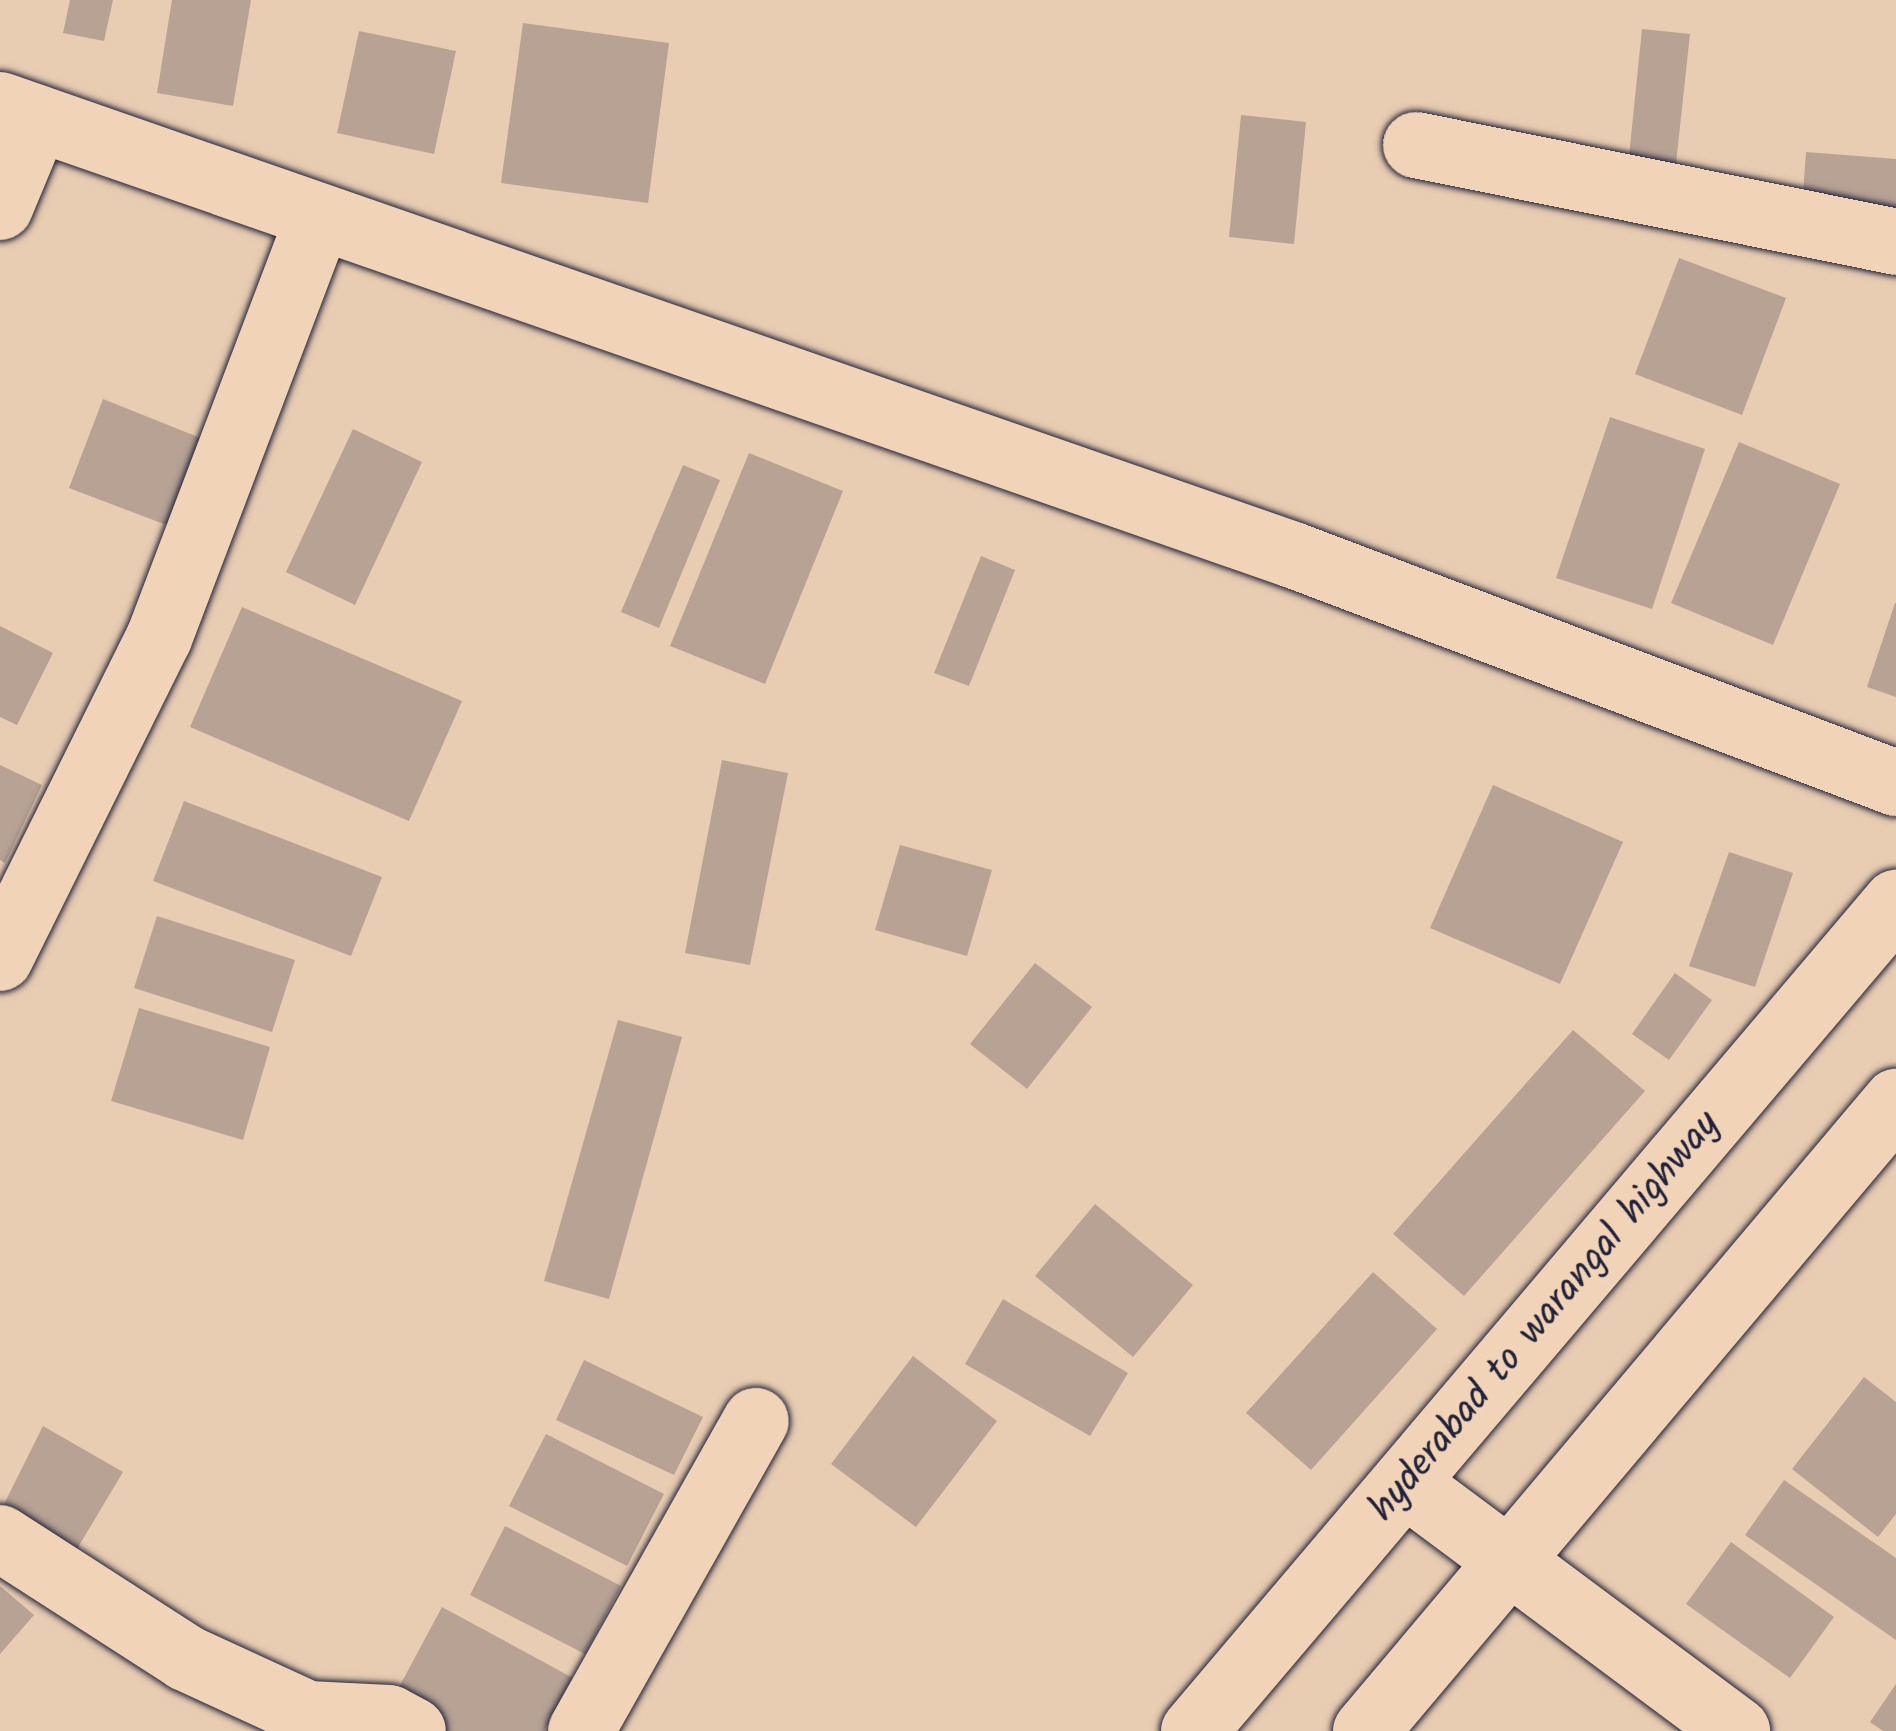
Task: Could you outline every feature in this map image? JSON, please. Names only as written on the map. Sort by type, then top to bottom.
[{"type":"street","points":[[0,207],[19,111],[317,220],[1293,555],[1896,783]]},
{"type":"street","points":[[1417,145],[1896,242]]},
{"type":"street","points":[[0,958],[158,638],[317,220]]},
{"type":"street","name":"hyderabad to warangal highway","points":[[1194,1731],[1896,903]]},
{"type":"street","points":[[1366,1731],[1896,1102]]},
{"type":"street","points":[[581,1731],[756,1421]]},
{"type":"street","points":[[1406,1484],[1737,1731]]},
{"type":"street","points":[[0,1538],[186,1658],[308,1714],[389,1718],[413,1731]]},
{"type":"building","points":[[70,0],[113,0],[104,41],[63,33]]},
{"type":"building","points":[[172,0],[251,0],[233,106],[157,93]]},
{"type":"building","points":[[523,23],[669,43],[648,203],[501,183]]},
{"type":"building","points":[[1642,29],[1690,34],[1671,210],[1624,205]]},
{"type":"building","points":[[359,31],[456,51],[434,154],[337,133]]},
{"type":"building","points":[[1241,115],[1306,122],[1294,244],[1229,237]]},
{"type":"building","points":[[1806,152],[1896,159],[1896,241],[1800,234]]},
{"type":"building","points":[[1679,258],[1786,298],[1742,415],[1635,374]]},
{"type":"building","points":[[103,399],[203,439],[169,526],[69,488]]},
{"type":"building","points":[[1610,417],[1705,449],[1652,609],[1556,578]]},
{"type":"building","points":[[353,429],[422,462],[355,605],[286,572]]},
{"type":"building","points":[[1739,442],[1840,484],[1773,645],[1671,603]]},
{"type":"building","points":[[749,453],[843,491],[765,684],[670,646]]},
{"type":"building","points":[[683,465],[720,480],[659,628],[621,612]]},
{"type":"building","points":[[981,556],[1015,570],[969,686],[934,673]]},
{"type":"building","points":[[1896,603],[1896,697],[1867,687]]},
{"type":"building","points":[[242,607],[462,701],[409,821],[190,727]]},
{"type":"building","points":[[0,626],[53,653],[17,725],[0,717]]},
{"type":"building","points":[[722,760],[788,773],[750,965],[685,953]]},
{"type":"building","points":[[0,765],[42,785],[5,863],[0,860]]},
{"type":"building","points":[[1493,785],[1623,842],[1560,984],[1430,928]]},
{"type":"building","points":[[184,801],[382,877],[351,956],[153,881]]},
{"type":"building","points":[[900,845],[992,870],[967,956],[875,930]]},
{"type":"building","points":[[1729,852],[1793,873],[1755,987],[1689,966]]},
{"type":"building","points":[[157,916],[295,960],[272,1032],[134,988]]},
{"type":"building","points":[[1035,963],[1092,1007],[1027,1089],[970,1044]]},
{"type":"building","points":[[1675,973],[1712,1000],[1669,1060],[1632,1034]]},
{"type":"building","points":[[139,1008],[270,1047],[243,1140],[111,1101]]},
{"type":"building","points":[[618,1020],[682,1037],[609,1299],[544,1281]]},
{"type":"building","points":[[1573,1030],[1645,1091],[1464,1296],[1393,1234]]},
{"type":"building","points":[[1095,1204],[1193,1285],[1133,1357],[1035,1276]]},
{"type":"building","points":[[1373,1272],[1437,1329],[1311,1470],[1246,1413]]},
{"type":"building","points":[[1003,1299],[1128,1373],[1090,1436],[965,1364]]},
{"type":"building","points":[[913,1356],[997,1421],[916,1527],[831,1464]]},
{"type":"building","points":[[584,1360],[703,1417],[674,1475],[556,1420]]},
{"type":"building","points":[[1864,1377],[1896,1402],[1896,1514],[1878,1537],[1792,1469]]},
{"type":"building","points":[[43,1426],[123,1472],[74,1554],[0,1512]]},
{"type":"building","points":[[546,1434],[664,1494],[627,1566],[509,1506]]},
{"type":"building","points":[[1784,1480],[1896,1558],[1896,1640],[1745,1535]]},
{"type":"building","points":[[505,1526],[621,1586],[585,1654],[470,1595]]},
{"type":"building","points":[[1731,1542],[1834,1617],[1790,1678],[1686,1604]]},
{"type":"building","points":[[0,1586],[34,1615],[0,1654]]},
{"type":"building","points":[[442,1607],[573,1678],[544,1731],[441,1731],[390,1704]]},
{"type":"building","points":[[1896,1684],[1896,1731],[1883,1731],[1870,1722]]}]
